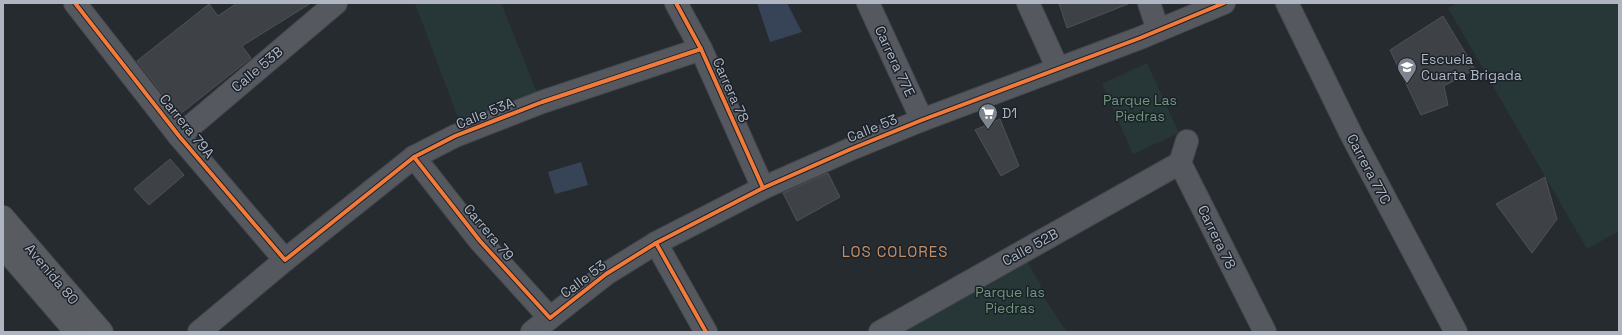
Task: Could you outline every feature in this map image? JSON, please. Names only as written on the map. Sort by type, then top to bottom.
[{"type":"main road","name":"Avenida 80","points":[[3,216],[102,332]]},
{"type":"main road","name":"Avenida 80","points":[[3,247],[76,332]]},
{"type":"street","name":"Carrera 79A","points":[[75,3],[179,136],[285,260]]},
{"type":"street","name":"Calle 53B","points":[[179,136],[336,3]]},
{"type":"street","name":"Carrera 78","points":[[676,3],[700,50],[763,188]]},
{"type":"street","name":"Carrera 77E","points":[[868,3],[922,120]]},
{"type":"street","points":[[1028,3],[1058,69]]},
{"type":"street","points":[[1149,3],[1158,30]]},
{"type":"street","name":"Calle 53","points":[[532,332],[606,274],[656,243],[763,188],[851,149],[922,120],[1158,30],[1190,10],[1224,3]]},
{"type":"street","name":"Carrera 77C","points":[[1287,3],[1352,136],[1456,332]]},
{"type":"street","name":"Calle 53A","points":[[199,332],[285,260],[414,157],[455,136],[542,102],[700,50]]},
{"type":"street","points":[[1180,163],[1187,141]]},
{"type":"street","name":"Carrera 79","points":[[414,157],[480,241],[550,318]]},
{"type":"street","name":"Carrera 78","points":[[1180,163],[1264,332]]},
{"type":"street","name":"Calle 52B","points":[[886,330],[1180,163]]},
{"type":"street","points":[[656,243],[706,332]]},
{"type":"green space","points":[[415,3],[501,3],[538,95],[460,123]]},
{"type":"green space","points":[[1458,3],[1619,3],[1619,231],[1587,249],[1448,8]]},
{"type":"green space","name":"Parque Las Piedras","points":[[1147,63],[1179,133],[1133,154],[1102,84]]},
{"type":"green space","name":"Parque las Piedras","points":[[1023,255],[1041,285],[1040,289],[1042,295],[1067,332],[897,332]]},
{"type":"water","points":[[757,3],[787,3],[802,32],[770,42]]},
{"type":"water","points":[[581,162],[588,185],[555,194],[548,172]]},
{"type":"building","points":[[237,3],[311,3],[242,46],[251,58],[179,115],[137,61],[209,4],[218,16]]},
{"type":"building","points":[[1059,3],[1128,3],[1128,4],[1067,28]]},
{"type":"building","points":[[1443,16],[1475,69],[1444,86],[1448,105],[1421,115],[1390,50]]},
{"type":"building","points":[[1000,119],[1019,166],[1001,176],[975,130]]},
{"type":"building","points":[[170,159],[184,175],[149,205],[134,189]]},
{"type":"building","points":[[828,173],[840,197],[797,221],[783,193]]},
{"type":"building","points":[[1545,177],[1557,219],[1532,253],[1496,204]]},
{"type":"cycle path","points":[[75,3],[179,136],[285,260],[414,157],[455,136],[542,102],[701,49]]},
{"type":"cycle path","points":[[676,3],[701,49],[763,188]]},
{"type":"cycle path","points":[[414,157],[480,241],[550,318],[606,274],[656,243],[763,188],[851,149],[922,120],[1140,38],[1224,3]]},
{"type":"cycle path","points":[[656,243],[706,332]]},
{"type":"place","name":"Escuela Cuarta Brigada","points":[[1407,84]]},
{"type":"place","name":"D1","points":[[988,130]]},
{"type":"district","name":"LOS COLORES","points":[[895,252]]}]
